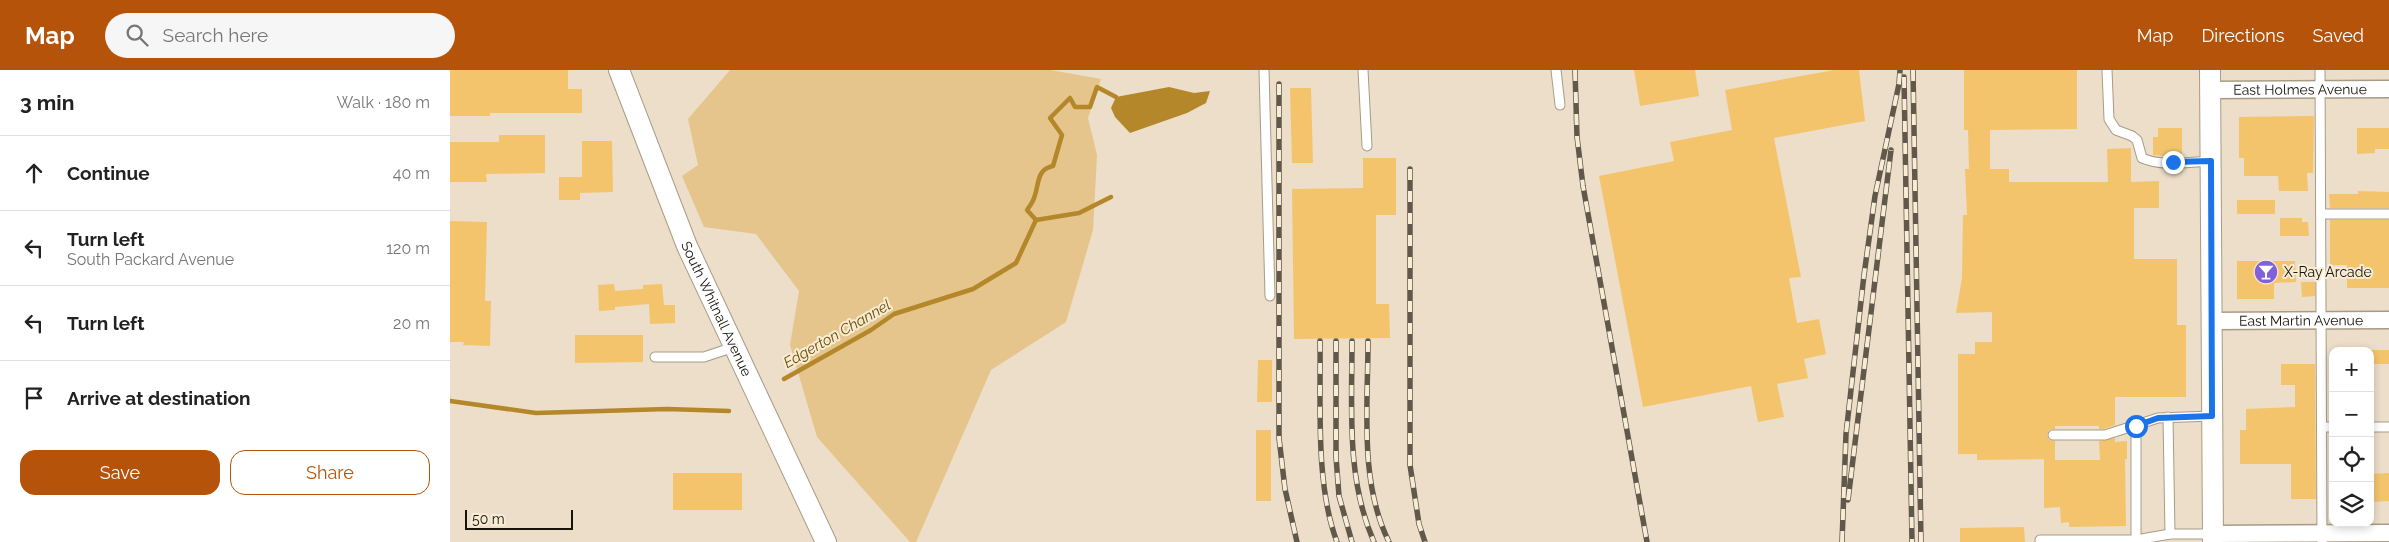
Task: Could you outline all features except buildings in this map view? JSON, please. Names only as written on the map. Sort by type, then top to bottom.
[{"type":"street","name":"South Whitnall Avenue","points":[[619,70],[687,246],[826,542]]},
{"type":"street","points":[[2210,70],[2213,538],[2322,538],[2389,533]]},
{"type":"street","name":"East Holmes Avenue","points":[[2210,90],[2389,89]]},
{"type":"street","name":"East Martin Avenue","points":[[2212,321],[2389,320]]},
{"type":"lane","points":[[1264,70],[1270,296]]},
{"type":"lane","points":[[1364,70],[1367,146]]},
{"type":"lane","points":[[1556,70],[1560,105]]},
{"type":"lane","points":[[2107,70],[2109,119],[2116,130],[2132,136],[2136,140],[2142,158],[2150,162],[2211,161]]},
{"type":"lane","points":[[2320,70],[2322,538]]},
{"type":"lane","points":[[2321,214],[2389,214]]},
{"type":"lane","points":[[655,357],[704,357],[735,347]]},
{"type":"lane","points":[[2053,435],[2104,435],[2168,417],[2212,416]]},
{"type":"lane","points":[[2168,417],[2170,534]]},
{"type":"lane","points":[[2136,426],[2136,540]]},
{"type":"lane","points":[[2322,427],[2329,427]]},
{"type":"lane","points":[[2374,427],[2389,427]]},
{"type":"lane","points":[[2040,540],[2136,540],[2170,534],[2213,538]]},
{"type":"shaded area","points":[[730,70],[1050,70],[1101,79],[1088,118],[1097,155],[1093,230],[1066,322],[991,370],[916,542],[910,542],[817,437],[790,345],[799,291],[756,234],[704,227],[682,176],[698,165],[688,119]]},
{"type":"shaded area","points":[[1169,87],[1194,93],[1210,91],[1206,103],[1187,113],[1130,133],[1115,117],[1111,108],[1116,97]]},
{"type":"waterway","name":"Edgerton Channel","points":[[1036,220],[1027,210],[1034,199],[1041,173],[1053,166],[1062,135],[1050,118],[1070,98],[1075,107],[1090,107],[1097,87],[1116,97]]},
{"type":"waterway","points":[[1036,220],[1079,213],[1111,197]]},
{"type":"waterway","name":"Edgerton Channel","points":[[784,379],[871,330],[894,314],[973,289],[1016,263],[1036,220]]},
{"type":"waterway","name":"Edgerton Channel","points":[[450,401],[536,413],[667,409],[729,411]]},
{"type":"railway","points":[[1575,70],[1577,137],[1583,186],[1647,542]]},
{"type":"railway","points":[[1842,542],[1846,434],[1864,275],[1875,196],[1899,84],[1900,70]]},
{"type":"railway","points":[[1913,70],[1921,542]]},
{"type":"railway","points":[[1904,77],[1912,542]]},
{"type":"railway","points":[[1279,84],[1279,438],[1285,489],[1297,542]]},
{"type":"railway","points":[[1848,500],[1891,150]]},
{"type":"railway","points":[[1410,169],[1410,465],[1419,524],[1425,542]]},
{"type":"railway","points":[[1320,341],[1322,469],[1325,495],[1337,542]]},
{"type":"railway","points":[[1336,341],[1336,457],[1339,496],[1352,542]]},
{"type":"railway","points":[[1352,341],[1352,443],[1359,493],[1365,518],[1374,542]]},
{"type":"railway","points":[[1368,341],[1367,443],[1369,469],[1379,519],[1389,542]]},
{"type":"place","name":"X-Ray Arcade","points":[[2266,272]]},
{"type":"route","points":[[2136,426],[2158,418],[2212,416],[2211,161],[2173,162]]}]
